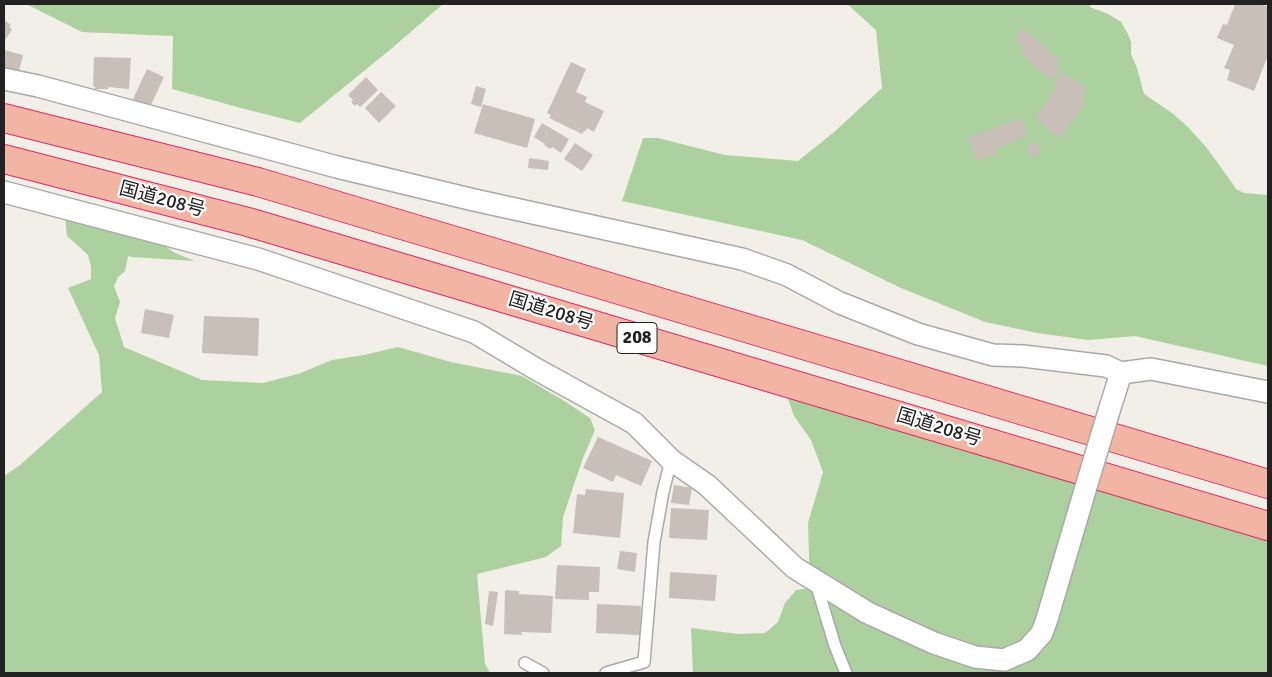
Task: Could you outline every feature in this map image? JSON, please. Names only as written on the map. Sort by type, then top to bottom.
[{"type":"highway","name":"208","points":[[4,118],[258,182],[1268,484]]},
{"type":"highway","name":"国道208号","points":[[4,158],[248,222],[1268,526]]},
{"type":"street","points":[[4,79],[38,86],[337,167],[474,200],[742,259],[787,275],[840,303],[918,334],[993,355],[1023,356],[1106,366],[1121,373],[1151,368],[1268,392]]},
{"type":"street","points":[[4,192],[258,259],[474,332],[536,369],[634,423],[671,460],[707,485],[795,568],[868,613],[934,643],[975,657],[1004,660],[1027,650],[1042,633],[1121,373]]},
{"type":"lane","points":[[606,673],[644,662],[654,542],[671,460]]},
{"type":"lane","points":[[815,580],[834,646],[846,673]]},
{"type":"lane","points":[[525,663],[543,673]]},
{"type":"green space","points":[[26,4],[443,4],[300,123],[172,89],[173,36],[82,32]]},
{"type":"green space","points":[[847,4],[1090,4],[1090,7],[1108,14],[1121,22],[1131,42],[1131,54],[1144,94],[1172,113],[1188,127],[1206,147],[1236,189],[1244,193],[1268,195],[1268,366],[1135,336],[1088,340],[1037,333],[985,322],[901,288],[802,240],[622,201],[643,138],[658,138],[725,155],[798,161],[833,133],[882,88],[876,30]]},
{"type":"green space","points":[[65,215],[130,232],[195,261],[128,256],[125,271],[118,277],[114,286],[120,302],[115,318],[124,347],[202,380],[263,383],[298,374],[332,360],[398,347],[451,362],[522,376],[590,418],[595,430],[583,458],[563,517],[561,546],[546,557],[477,574],[485,664],[490,673],[4,673],[4,476],[20,465],[102,392],[99,355],[68,288],[91,279],[91,267],[88,255],[67,236]]},
{"type":"green space","points":[[787,396],[937,438],[1268,540],[1268,673],[693,673],[691,628],[738,634],[765,633],[778,622],[785,603],[796,590],[810,588],[808,523],[823,472],[811,440],[794,416]]},
{"type":"building","points":[[1235,4],[1261,4],[1268,7],[1268,55],[1254,91],[1227,80],[1230,70],[1224,68],[1234,45],[1217,38],[1223,24],[1227,25]]},
{"type":"building","points":[[4,20],[11,25],[9,27],[12,29],[4,42]]},
{"type":"building","points":[[1023,28],[1060,61],[1056,65],[1061,69],[1051,80],[1020,53],[1024,48],[1014,39]]},
{"type":"building","points":[[4,50],[23,55],[19,71],[4,67]]},
{"type":"building","points":[[94,57],[131,58],[129,89],[108,87],[108,89],[95,89],[93,86]]},
{"type":"building","points":[[571,62],[586,69],[576,92],[587,97],[585,102],[604,111],[594,132],[587,128],[582,134],[549,118],[551,115],[547,113]]},
{"type":"building","points":[[147,69],[164,77],[150,107],[133,99]]},
{"type":"building","points":[[1062,72],[1087,89],[1081,98],[1086,101],[1060,138],[1035,118],[1057,87],[1053,84]]},
{"type":"building","points":[[366,77],[378,90],[360,107],[357,104],[355,106],[351,102],[353,100],[348,95]]},
{"type":"building","points":[[476,86],[486,89],[481,107],[471,104]]},
{"type":"building","points":[[381,92],[396,106],[379,123],[365,108]]},
{"type":"building","points":[[483,104],[535,119],[527,148],[474,133]]},
{"type":"building","points":[[1021,118],[1027,134],[1022,136],[1023,138],[995,149],[996,154],[977,161],[968,138]]},
{"type":"building","points":[[542,123],[569,139],[561,153],[552,147],[550,149],[534,137]]},
{"type":"building","points":[[575,143],[593,155],[582,171],[564,159]]},
{"type":"building","points":[[1038,143],[1040,154],[1029,156],[1027,146]]},
{"type":"building","points":[[529,158],[549,161],[548,170],[528,168]]},
{"type":"building","points":[[145,309],[174,315],[169,338],[141,333]]},
{"type":"building","points":[[204,316],[259,318],[258,356],[202,353]]},
{"type":"building","points":[[598,437],[652,461],[641,486],[616,475],[613,482],[583,468]]},
{"type":"building","points":[[674,485],[692,488],[689,505],[671,503]]},
{"type":"building","points":[[586,489],[624,493],[620,538],[573,533],[577,494],[585,495]]},
{"type":"building","points":[[671,508],[709,510],[707,540],[669,538]]},
{"type":"building","points":[[620,551],[637,553],[635,572],[617,569]]},
{"type":"building","points":[[557,565],[600,567],[599,592],[589,592],[589,600],[555,599]]},
{"type":"building","points":[[670,572],[717,575],[715,601],[669,598]]},
{"type":"building","points":[[505,590],[519,591],[519,594],[553,596],[551,633],[521,632],[522,635],[504,634]]},
{"type":"building","points":[[489,591],[498,592],[493,626],[485,624]]},
{"type":"building","points":[[597,604],[641,606],[640,635],[596,633]]}]
